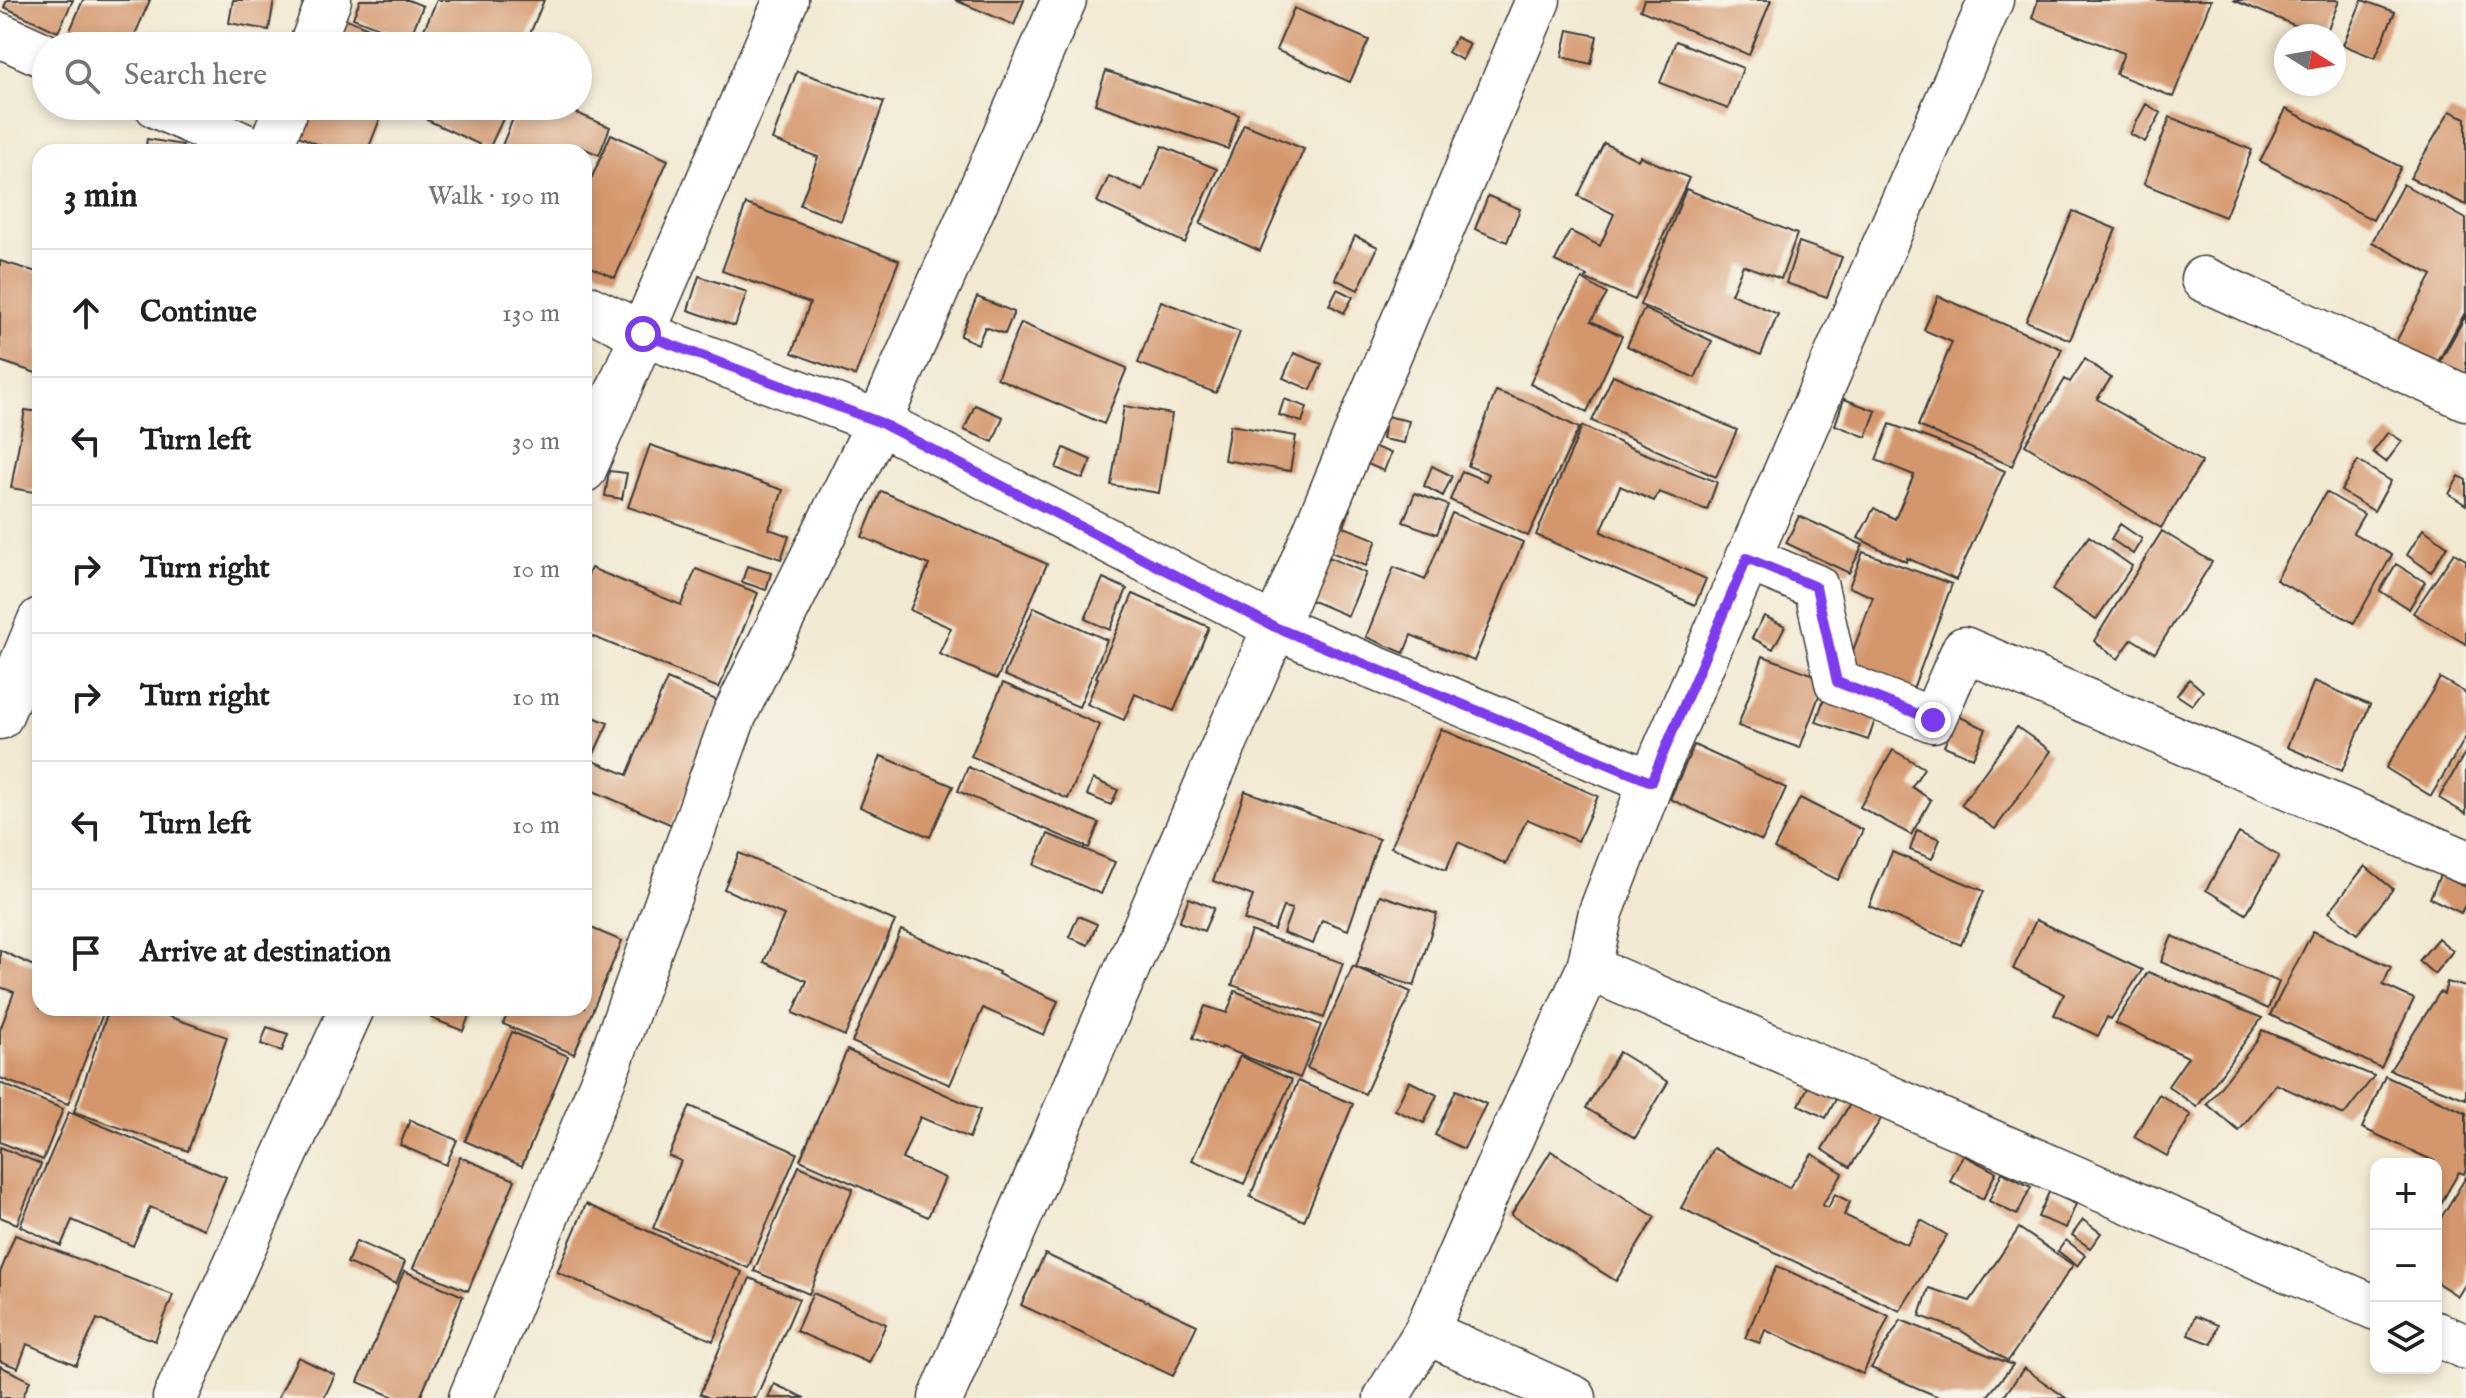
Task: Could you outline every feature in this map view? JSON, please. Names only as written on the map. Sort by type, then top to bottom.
[{"type":"street","points":[[316,32],[329,0]]},
{"type":"street","points":[[592,452],[786,0]]},
{"type":"street","points":[[471,1398],[605,1075],[734,716],[879,422],[1064,0]]},
{"type":"street","points":[[941,1398],[1275,627],[1538,0]]},
{"type":"street","points":[[1386,1398],[1426,1332],[1589,968],[1601,912],[1651,782],[1991,0]]},
{"type":"street","points":[[0,35],[32,50]]},
{"type":"street","points":[[188,120],[240,144]]},
{"type":"street","points":[[271,144],[281,120]]},
{"type":"street","points":[[2203,279],[2466,398]]},
{"type":"street","points":[[592,310],[643,334],[879,422],[1275,627],[1651,782]]},
{"type":"street","points":[[1747,558],[1816,587],[1837,682],[1933,720],[1964,649],[2466,862]]},
{"type":"street","points":[[0,717],[32,639]]},
{"type":"street","points":[[1589,968],[2370,1305]]},
{"type":"street","points":[[175,1398],[348,1016]]},
{"type":"street","points":[[1426,1332],[1574,1398]]},
{"type":"street","points":[[2442,1337],[2466,1347]]},
{"type":"building","points":[[7,0],[73,0],[58,32],[4,7]]},
{"type":"building","points":[[83,0],[150,0],[136,32],[69,32]]},
{"type":"building","points":[[233,0],[274,0],[269,30],[229,23]]},
{"type":"building","points":[[360,0],[408,0],[423,6],[412,32],[389,32],[353,18]]},
{"type":"building","points":[[437,0],[544,0],[531,32],[423,32]]},
{"type":"building","points":[[955,0],[1024,0],[1014,25]]},
{"type":"building","points":[[1644,0],[1771,0],[1749,55],[1640,10]]},
{"type":"building","points":[[2038,0],[2211,0],[2173,97],[2116,74],[2124,53],[2032,18]]},
{"type":"building","points":[[2233,0],[2339,1],[2330,24],[2292,24]]},
{"type":"building","points":[[2362,0],[2395,12],[2375,58],[2346,46],[2346,38]]},
{"type":"building","points":[[1294,8],[1369,40],[1350,82],[1276,50]]},
{"type":"building","points":[[344,18],[378,32],[338,32]]},
{"type":"building","points":[[1568,30],[1597,36],[1591,64],[1562,57]]},
{"type":"building","points":[[1456,37],[1470,44],[1462,60],[1448,52]]},
{"type":"building","points":[[1676,41],[1743,68],[1728,109],[1660,83]]},
{"type":"building","points":[[797,71],[884,102],[841,221],[800,205],[818,157],[772,140]]},
{"type":"building","points":[[1106,71],[1239,115],[1228,149],[1095,104]]},
{"type":"building","points":[[2146,104],[2161,113],[2145,142],[2130,134]]},
{"type":"building","points":[[2286,109],[2401,167],[2373,220],[2260,161]]},
{"type":"building","points":[[2450,111],[2466,118],[2466,205],[2410,178]]},
{"type":"building","points":[[2170,117],[2252,150],[2225,217],[2144,184]]},
{"type":"building","points":[[592,119],[610,127],[599,155],[592,152],[592,144],[503,144],[512,120]]},
{"type":"building","points":[[302,120],[380,120],[370,144],[317,144],[296,135]]},
{"type":"building","points":[[427,120],[502,120],[491,144],[478,144]]},
{"type":"building","points":[[1244,124],[1304,149],[1260,251],[1200,224]]},
{"type":"building","points":[[611,134],[668,160],[615,278],[592,268],[592,177]]},
{"type":"building","points":[[147,139],[177,144],[146,144]]},
{"type":"building","points":[[1604,143],[1638,160],[1640,156],[1689,178],[1635,300],[1586,279],[1587,276],[1555,261],[1570,231],[1600,246],[1614,214],[1578,196]]},
{"type":"building","points":[[1162,146],[1217,169],[1185,243],[1097,202],[1109,176],[1143,191]]},
{"type":"building","points":[[2403,184],[2466,219],[2466,311],[2433,371],[2392,349],[2432,275],[2372,242]]},
{"type":"building","points":[[1686,189],[1797,234],[1781,279],[1743,265],[1731,294],[1778,314],[1761,355],[1640,305]]},
{"type":"building","points":[[1488,196],[1520,209],[1507,242],[1475,229]]},
{"type":"building","points":[[746,204],[899,260],[855,376],[792,353],[810,303],[722,271]]},
{"type":"building","points":[[2073,211],[2116,229],[2070,340],[2026,321]]},
{"type":"building","points":[[1355,236],[1378,247],[1358,290],[1335,279]]},
{"type":"building","points":[[1799,242],[1842,257],[1827,297],[1786,283]]},
{"type":"building","points":[[0,261],[32,271],[32,372],[0,361]]},
{"type":"building","points":[[699,276],[747,292],[735,326],[688,310]]},
{"type":"building","points":[[1582,279],[1607,294],[1591,321],[1622,336],[1587,412],[1530,384],[1559,320]]},
{"type":"building","points":[[1337,289],[1353,297],[1344,313],[1329,305]]},
{"type":"building","points":[[1938,296],[2062,349],[2012,466],[1918,426],[1952,342],[1924,330]]},
{"type":"building","points":[[977,297],[1014,312],[1005,334],[985,327],[978,344],[960,336]]},
{"type":"building","points":[[1161,301],[1240,332],[1216,393],[1138,363]]},
{"type":"building","points":[[1644,309],[1712,341],[1695,378],[1627,346]]},
{"type":"building","points":[[2466,315],[2466,380],[2436,369]]},
{"type":"building","points":[[1021,323],[1127,368],[1104,424],[997,378]]},
{"type":"building","points":[[1294,353],[1322,364],[1311,390],[1283,378]]},
{"type":"building","points":[[2085,359],[2111,378],[2097,399],[2202,462],[2161,528],[2025,445],[2065,379],[2070,382]]},
{"type":"building","points":[[1613,375],[1737,430],[1716,477],[1592,421]]},
{"type":"building","points":[[1496,391],[1529,403],[1579,428],[1528,536],[1450,500],[1462,471],[1486,481],[1489,474],[1468,466]]},
{"type":"building","points":[[1284,399],[1307,407],[1302,422],[1279,415]]},
{"type":"building","points":[[1844,399],[1876,411],[1866,437],[1835,425]]},
{"type":"building","points":[[975,405],[1003,417],[993,442],[964,430]]},
{"type":"building","points":[[1124,406],[1172,414],[1159,493],[1111,485]]},
{"type":"building","points":[[25,410],[32,411],[32,492],[11,488]]},
{"type":"building","points":[[1386,416],[1409,421],[1404,443],[1382,439]]},
{"type":"building","points":[[1890,424],[2005,471],[1956,580],[1907,558],[1906,562],[1858,538],[1874,508],[1895,519],[1914,475],[1876,460]]},
{"type":"building","points":[[1230,425],[1296,436],[1290,471],[1224,460]]},
{"type":"building","points":[[1582,426],[1717,482],[1707,510],[1659,492],[1654,501],[1620,486],[1601,532],[1706,579],[1695,605],[1536,535]]},
{"type":"building","points":[[2388,432],[2402,441],[2386,462],[2373,452]]},
{"type":"building","points":[[650,445],[783,490],[769,529],[789,536],[781,559],[628,507]]},
{"type":"building","points":[[1372,446],[1391,453],[1384,471],[1365,463]]},
{"type":"building","points":[[1064,448],[1091,460],[1083,479],[1056,468]]},
{"type":"building","points":[[2358,461],[2391,481],[2374,511],[2341,491]]},
{"type":"building","points":[[1432,466],[1452,476],[1443,496],[1424,486]]},
{"type":"building","points":[[609,471],[627,473],[622,499],[605,496]]},
{"type":"building","points":[[2459,476],[2466,480],[2466,505],[2449,494]]},
{"type":"building","points":[[881,491],[1047,564],[997,679],[939,654],[951,628],[910,610],[929,565],[862,537]]},
{"type":"building","points":[[2326,492],[2364,514],[2353,533],[2392,555],[2354,623],[2276,580]]},
{"type":"building","points":[[1415,493],[1448,505],[1437,534],[1403,522]]},
{"type":"building","points":[[1334,502],[1350,509],[1344,527],[1377,540],[1366,566],[1313,545]]},
{"type":"building","points":[[1452,513],[1523,542],[1474,661],[1411,635],[1404,653],[1366,637],[1394,567],[1425,580]]},
{"type":"building","points":[[1799,516],[1863,545],[1849,573],[1786,543]]},
{"type":"building","points":[[2120,524],[2142,539],[2133,554],[2111,539]]},
{"type":"building","points":[[2423,529],[2447,546],[2431,572],[2407,555]]},
{"type":"building","points":[[2162,531],[2212,562],[2155,653],[2132,639],[2118,659],[2094,641]]},
{"type":"building","points":[[2089,536],[2132,566],[2096,620],[2052,590]]},
{"type":"building","points":[[1863,552],[1952,584],[1907,705],[1842,680],[1873,597],[1849,587]]},
{"type":"building","points":[[2454,553],[2466,560],[2466,644],[2413,613]]},
{"type":"building","points":[[1326,556],[1366,573],[1348,616],[1308,599]]},
{"type":"building","points":[[2396,564],[2425,582],[2409,609],[2380,591]]},
{"type":"building","points":[[747,566],[771,573],[766,590],[742,582]]},
{"type":"building","points":[[592,568],[681,605],[696,569],[758,593],[719,688],[592,636]]},
{"type":"building","points":[[1103,578],[1127,589],[1110,630],[1085,619]]},
{"type":"building","points":[[1133,594],[1209,627],[1174,711],[1135,694],[1124,720],[1087,704]]},
{"type":"building","points":[[1034,607],[1107,640],[1079,707],[1004,675]]},
{"type":"building","points":[[1764,616],[1785,626],[1773,649],[1752,638]]},
{"type":"building","points":[[1763,656],[1825,679],[1800,748],[1738,726]]},
{"type":"building","points":[[2440,678],[2466,693],[2466,737],[2431,796],[2386,768]]},
{"type":"building","points":[[667,679],[723,703],[672,825],[592,790],[592,760],[627,775]]},
{"type":"building","points":[[2189,679],[2203,691],[2192,705],[2177,695]]},
{"type":"building","points":[[2314,681],[2370,705],[2342,771],[2287,747]]},
{"type":"building","points":[[1003,683],[1100,725],[1068,799],[971,756]]},
{"type":"building","points":[[1829,684],[1881,703],[1868,740],[1816,722]]},
{"type":"building","points":[[592,716],[608,723],[592,758]]},
{"type":"building","points":[[1958,716],[1986,729],[1973,758],[1944,746]]},
{"type":"building","points":[[2017,727],[2051,751],[1995,829],[1961,805]]},
{"type":"building","points":[[1441,729],[1598,796],[1578,841],[1527,819],[1506,864],[1458,842],[1446,870],[1391,847]]},
{"type":"building","points":[[1694,745],[1786,788],[1762,841],[1670,799]]},
{"type":"building","points":[[1893,750],[1924,768],[1912,787],[1931,800],[1911,835],[1860,807]]},
{"type":"building","points":[[2466,751],[2466,814],[2439,798]]},
{"type":"building","points":[[881,756],[953,786],[930,837],[860,807]]},
{"type":"building","points":[[968,767],[1099,823],[1089,848],[958,791]]},
{"type":"building","points":[[1093,779],[1118,790],[1111,805],[1087,795]]},
{"type":"building","points":[[1245,791],[1379,839],[1348,930],[1322,920],[1313,944],[1283,933],[1292,909],[1283,907],[1274,930],[1244,920],[1253,896],[1213,881]]},
{"type":"building","points":[[1800,798],[1863,830],[1838,880],[1774,849]]},
{"type":"building","points":[[1917,830],[1940,839],[1932,859],[1910,850]]},
{"type":"building","points":[[2239,833],[2279,856],[2246,914],[2206,890]]},
{"type":"building","points":[[1048,834],[1115,862],[1101,894],[1034,865]]},
{"type":"building","points":[[1892,852],[1984,891],[1961,945],[1869,906]]},
{"type":"building","points":[[739,853],[895,921],[845,1036],[793,1013],[807,981],[764,962],[784,915],[724,889]]},
{"type":"building","points":[[2365,866],[2393,889],[2357,934],[2329,912]]},
{"type":"building","points":[[2440,875],[2466,887],[2466,903],[2461,913],[2430,898]]},
{"type":"building","points":[[1380,895],[1437,914],[1414,986],[1356,967]]},
{"type":"building","points":[[1189,898],[1214,908],[1204,931],[1179,922]]},
{"type":"building","points":[[1078,916],[1097,924],[1088,945],[1069,937]]},
{"type":"building","points":[[2036,920],[2142,970],[2111,1019],[2107,1017],[2098,1036],[2054,1015],[2064,994],[2013,969]]},
{"type":"building","points":[[592,928],[622,941],[592,1012]]},
{"type":"building","points":[[901,930],[1058,1001],[1044,1035],[983,1008],[950,1085],[852,1042]]},
{"type":"building","points":[[1251,931],[1343,963],[1324,1018],[1232,985]]},
{"type":"building","points":[[2313,931],[2391,967],[2383,985],[2414,999],[2381,1068],[2270,1015]]},
{"type":"building","points":[[2172,936],[2279,982],[2268,1009],[2161,962]]},
{"type":"building","points":[[2438,938],[2453,951],[2434,974],[2419,961]]},
{"type":"building","points":[[0,950],[32,965],[32,1016],[102,1016],[68,1104],[0,1078],[0,1030],[14,992],[0,987]]},
{"type":"building","points":[[1353,966],[1411,992],[1365,1094],[1307,1068]]},
{"type":"building","points":[[2148,972],[2262,1018],[2197,1107],[2168,1086],[2188,1057],[2115,1023]]},
{"type":"building","points":[[2447,982],[2466,987],[2466,1099],[2390,1070],[2440,992],[2444,994]]},
{"type":"building","points":[[1235,991],[1321,1025],[1300,1078],[1193,1038],[1205,1006],[1227,1013]]},
{"type":"building","points":[[106,1016],[168,1016],[227,1037],[188,1151],[74,1112]]},
{"type":"building","points":[[432,1016],[469,1016],[463,1031]]},
{"type":"building","points":[[506,1016],[590,1016],[574,1054],[503,1024]]},
{"type":"building","points":[[267,1027],[288,1034],[282,1051],[261,1044]]},
{"type":"building","points":[[2262,1030],[2374,1076],[2344,1115],[2276,1084],[2239,1131],[2207,1104],[2257,1041]]},
{"type":"building","points":[[512,1032],[568,1056],[522,1166],[465,1141]]},
{"type":"building","points":[[847,1050],[980,1110],[969,1138],[920,1117],[902,1159],[945,1178],[928,1217],[800,1160]]},
{"type":"building","points":[[1619,1052],[1668,1082],[1635,1138],[1586,1108]]},
{"type":"building","points":[[1240,1056],[1292,1080],[1244,1184],[1192,1160]]},
{"type":"building","points":[[2385,1076],[2466,1113],[2464,1174],[2459,1172],[2442,1202],[2442,1158],[2427,1158],[2362,1128]]},
{"type":"building","points":[[1298,1081],[1353,1104],[1304,1221],[1250,1197]]},
{"type":"building","points":[[1409,1081],[1437,1095],[1424,1123],[1395,1110]]},
{"type":"building","points":[[0,1083],[63,1109],[43,1160],[0,1142]]},
{"type":"building","points":[[1810,1083],[1837,1097],[1826,1118],[1799,1105]]},
{"type":"building","points":[[1456,1090],[1486,1104],[1464,1149],[1435,1135]]},
{"type":"building","points":[[2159,1094],[2191,1115],[2167,1156],[2134,1137]]},
{"type":"building","points":[[1852,1101],[1881,1119],[1850,1167],[1822,1149]]},
{"type":"building","points":[[690,1106],[797,1153],[748,1268],[653,1228],[681,1161],[669,1156]]},
{"type":"building","points":[[69,1112],[226,1177],[204,1229],[150,1207],[133,1246],[72,1220],[61,1246],[20,1226]]},
{"type":"building","points":[[410,1120],[457,1140],[446,1165],[400,1145]]},
{"type":"building","points":[[0,1147],[41,1164],[17,1224],[0,1217]]},
{"type":"building","points":[[1713,1148],[1789,1188],[1812,1154],[1843,1173],[1822,1205],[1828,1208],[1835,1194],[1850,1202],[1844,1215],[1907,1245],[1921,1220],[1947,1235],[1900,1311],[1681,1208]]},
{"type":"building","points":[[1551,1151],[1655,1217],[1616,1281],[1511,1215]]},
{"type":"building","points":[[1963,1155],[1996,1172],[1983,1199],[1950,1181]]},
{"type":"building","points":[[460,1157],[515,1180],[468,1291],[413,1268]]},
{"type":"building","points":[[799,1166],[853,1189],[809,1294],[754,1271]]},
{"type":"building","points":[[2002,1172],[2031,1187],[2017,1215],[1989,1201]]},
{"type":"building","points":[[2466,1177],[2466,1283],[2458,1296],[2442,1286],[2442,1216]]},
{"type":"building","points":[[2049,1192],[2076,1204],[2066,1228],[2038,1217]]},
{"type":"building","points":[[586,1204],[742,1272],[713,1341],[557,1272]]},
{"type":"building","points":[[2083,1220],[2101,1233],[2090,1248],[2072,1235]]},
{"type":"building","points":[[2019,1228],[2073,1265],[2008,1361],[1960,1330],[1920,1316],[1929,1288],[1970,1301]]},
{"type":"building","points":[[15,1235],[173,1295],[155,1341],[97,1319],[76,1365],[27,1344],[18,1368],[0,1361],[0,1273]]},
{"type":"building","points":[[2066,1240],[2085,1255],[2077,1266],[2058,1251]]},
{"type":"building","points":[[356,1241],[405,1262],[396,1284],[347,1263]]},
{"type":"building","points":[[1045,1254],[1197,1325],[1173,1376],[1021,1305]]},
{"type":"building","points":[[1777,1266],[1889,1316],[1863,1374],[1765,1330],[1760,1343],[1745,1338]]},
{"type":"building","points":[[404,1271],[463,1296],[420,1398],[396,1398],[358,1382]]},
{"type":"building","points":[[750,1278],[799,1299],[756,1398],[710,1398],[700,1394]]},
{"type":"building","points":[[813,1293],[886,1324],[869,1363],[796,1331]]},
{"type":"building","points":[[2195,1316],[2218,1325],[2212,1344],[2188,1335]]},
{"type":"building","points":[[1901,1320],[2013,1365],[1986,1398],[1941,1398],[1871,1368]]},
{"type":"building","points":[[298,1357],[335,1375],[324,1398],[278,1398]]},
{"type":"building","points":[[0,1366],[30,1381],[22,1398],[0,1398]]},
{"type":"building","points":[[2024,1368],[2066,1398],[2003,1398]]},
{"type":"building","points":[[774,1384],[805,1398],[768,1398]]},
{"type":"route","points":[[643,334],[879,422],[1275,627],[1651,782],[1747,558],[1816,587],[1837,682],[1933,720]]}]
